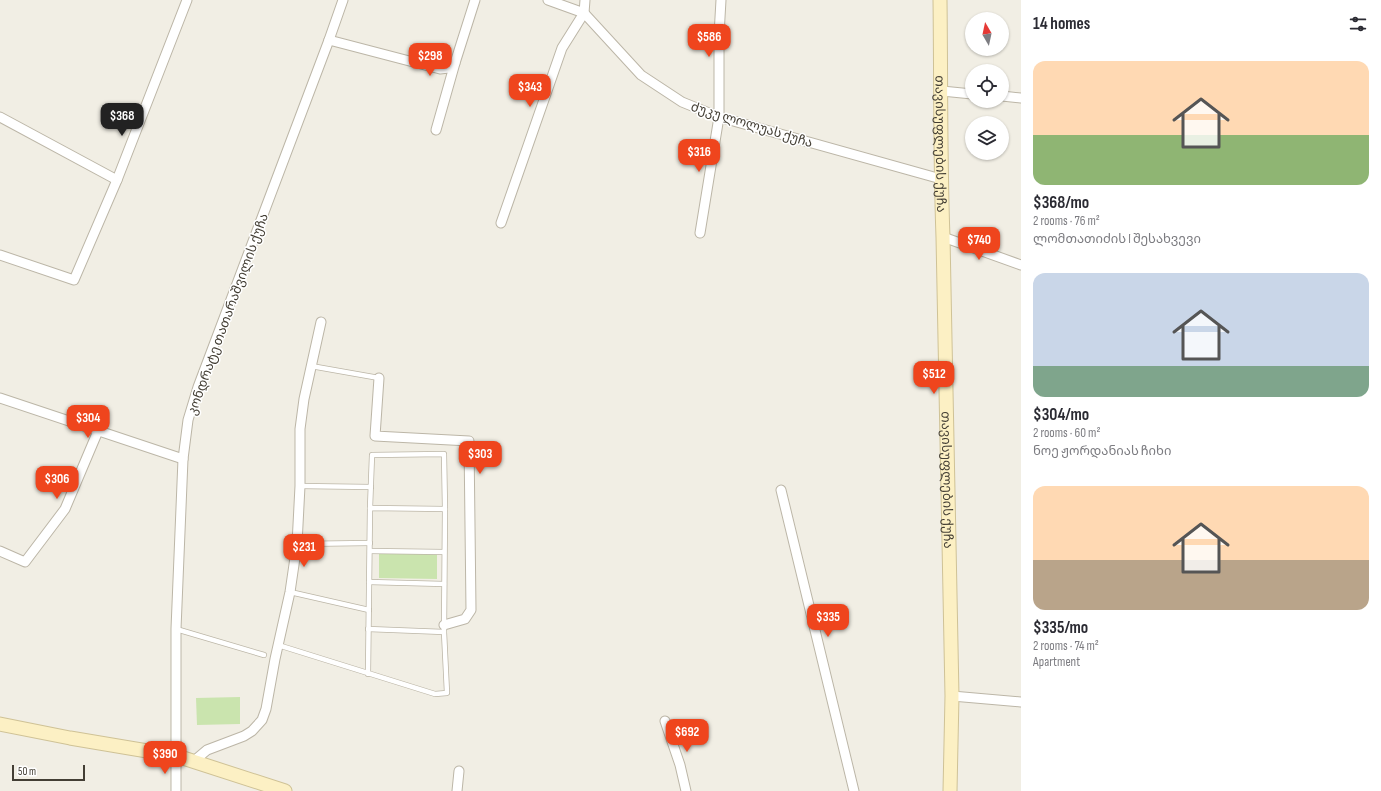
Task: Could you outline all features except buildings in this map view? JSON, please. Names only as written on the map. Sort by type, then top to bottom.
[{"type":"main road","name":"თავისუფლების ქუჩა","points":[[940,0],[942,92],[941,179],[952,696],[949,791]]},
{"type":"main road","points":[[0,724],[194,761],[285,791]]},
{"type":"street","points":[[0,255],[74,280],[117,180],[187,0]]},
{"type":"street","name":"კონდრატე თათარაშვილის ქუჩა","points":[[176,791],[176,629],[183,459],[188,420],[198,387],[330,40],[343,0]]},
{"type":"street","points":[[436,130],[475,0]]},
{"type":"street","name":"ძუკუ ლოლუას ქუჩა","points":[[548,0],[584,13],[641,75],[682,102],[719,117],[941,179]]},
{"type":"street","points":[[501,223],[562,48],[584,13],[585,0]]},
{"type":"street","points":[[700,233],[719,117],[721,0]]},
{"type":"street","points":[[330,40],[440,69],[449,68],[455,63]]},
{"type":"street","points":[[942,92],[965,94]]},
{"type":"street","points":[[1009,97],[1021,98]]},
{"type":"street","points":[[0,117],[117,180]]},
{"type":"street","points":[[943,237],[1021,265]]},
{"type":"street","points":[[194,761],[208,750],[248,733],[257,727],[266,710],[290,592],[297,544],[300,486],[300,429],[304,399],[321,322]]},
{"type":"street","points":[[379,378],[375,436],[470,441],[471,610],[465,619],[444,628]]},
{"type":"street","points":[[0,398],[183,459]]},
{"type":"street","points":[[0,551],[25,562],[65,509],[98,431]]},
{"type":"street","points":[[782,490],[854,791]]},
{"type":"street","points":[[952,696],[1021,702]]},
{"type":"street","points":[[665,721],[680,765],[686,791]]},
{"type":"street","points":[[457,791],[459,771]]},
{"type":"lane","points":[[311,366],[379,378]]},
{"type":"lane","points":[[278,645],[368,674],[435,694],[447,693],[444,628],[444,454],[372,455],[368,674]]},
{"type":"lane","points":[[300,486],[371,487]]},
{"type":"lane","points":[[370,508],[445,509]]},
{"type":"lane","points":[[297,544],[370,543]]},
{"type":"lane","points":[[370,551],[444,552]]},
{"type":"lane","points":[[369,582],[444,584]]},
{"type":"lane","points":[[290,592],[369,610]]},
{"type":"lane","points":[[368,629],[444,628]]},
{"type":"lane","points":[[176,629],[264,654]]},
{"type":"green space","points":[[379,553],[437,554],[437,579],[379,578]]},
{"type":"green space","points":[[240,697],[240,724],[197,725],[196,698]]}]
